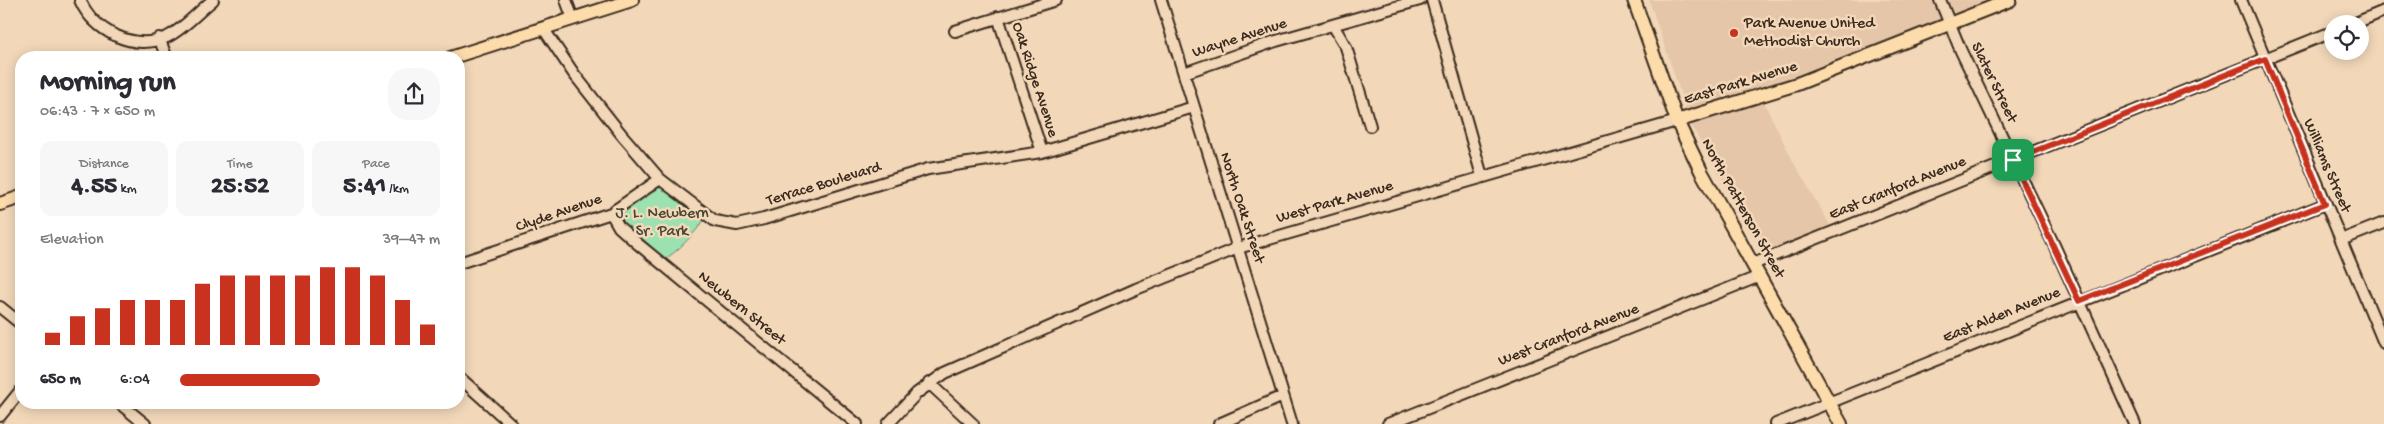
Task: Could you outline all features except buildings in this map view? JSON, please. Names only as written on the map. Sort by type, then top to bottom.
[{"type":"main road","points":[[465,53],[632,0]]},
{"type":"main road","name":"North Patterson Street","points":[[1634,0],[1676,121],[1841,424]]},
{"type":"main road","name":"East Park Avenue","points":[[1676,121],[1804,82],[2010,0]]},
{"type":"main road","points":[[0,204],[15,199]]},
{"type":"street","points":[[80,0],[87,15],[106,31],[136,41],[150,42],[167,37],[213,0]]},
{"type":"street","points":[[566,0],[572,19]]},
{"type":"street","points":[[955,31],[1056,0]]},
{"type":"street","name":"North Oak Street","points":[[1161,0],[1292,424]]},
{"type":"street","name":"Wayne Avenue","points":[[1184,73],[1276,41],[1333,25],[1399,3],[1420,0]]},
{"type":"street","points":[[1432,0],[1482,176]]},
{"type":"street","name":"Slater Street","points":[[1940,0],[1949,24],[2135,424]]},
{"type":"street","name":"Williams Street","points":[[2242,0],[2384,343]]},
{"type":"street","points":[[2369,17],[2384,11]]},
{"type":"street","name":"Oak Ridge Avenue","points":[[998,17],[1042,152]]},
{"type":"street","points":[[1333,25],[1346,47],[1370,126]]},
{"type":"street","name":"Terrace Boulevard","points":[[543,28],[574,74],[622,136],[660,178],[715,221],[737,224],[764,219],[928,169],[1042,152],[1194,107]]},
{"type":"street","name":"East Cranford Avenue","points":[[1756,270],[2013,160],[2324,35]]},
{"type":"street","points":[[159,38],[164,51]]},
{"type":"street","name":"West Park Avenue","points":[[888,424],[917,393],[945,373],[1027,336],[1238,248],[1676,121]]},
{"type":"street","name":"Clyde Avenue","points":[[465,261],[611,213],[660,178]]},
{"type":"street","name":"East Alden Avenue","points":[[1776,424],[2325,204]]},
{"type":"street","name":"Newbern Street","points":[[611,213],[619,227],[638,244],[857,424]]},
{"type":"street","points":[[2341,240],[2384,223]]},
{"type":"street","name":"West Cranford Avenue","points":[[1388,424],[1756,270]]},
{"type":"street","points":[[0,307],[15,319]]},
{"type":"street","points":[[465,382],[511,424]]},
{"type":"street","points":[[929,383],[973,424]]},
{"type":"street","points":[[1219,424],[1283,396]]},
{"type":"street","points":[[0,416],[15,397]]},
{"type":"street","points":[[127,409],[145,424]]},
{"type":"shaded area","points":[[1649,0],[1990,0],[1758,90],[1794,163],[1830,225],[1766,256],[1692,127]]},
{"type":"green space","name":"J. L. Newbern Sr. Park","points":[[663,187],[705,219],[685,242],[662,261],[621,226],[623,213],[654,189]]},
{"type":"place","name":"Park Avenue United Methodist Church","points":[[1734,33]]},
{"type":"route","points":[[2265,59],[2325,204],[2079,301],[2013,160],[2265,59]]}]
